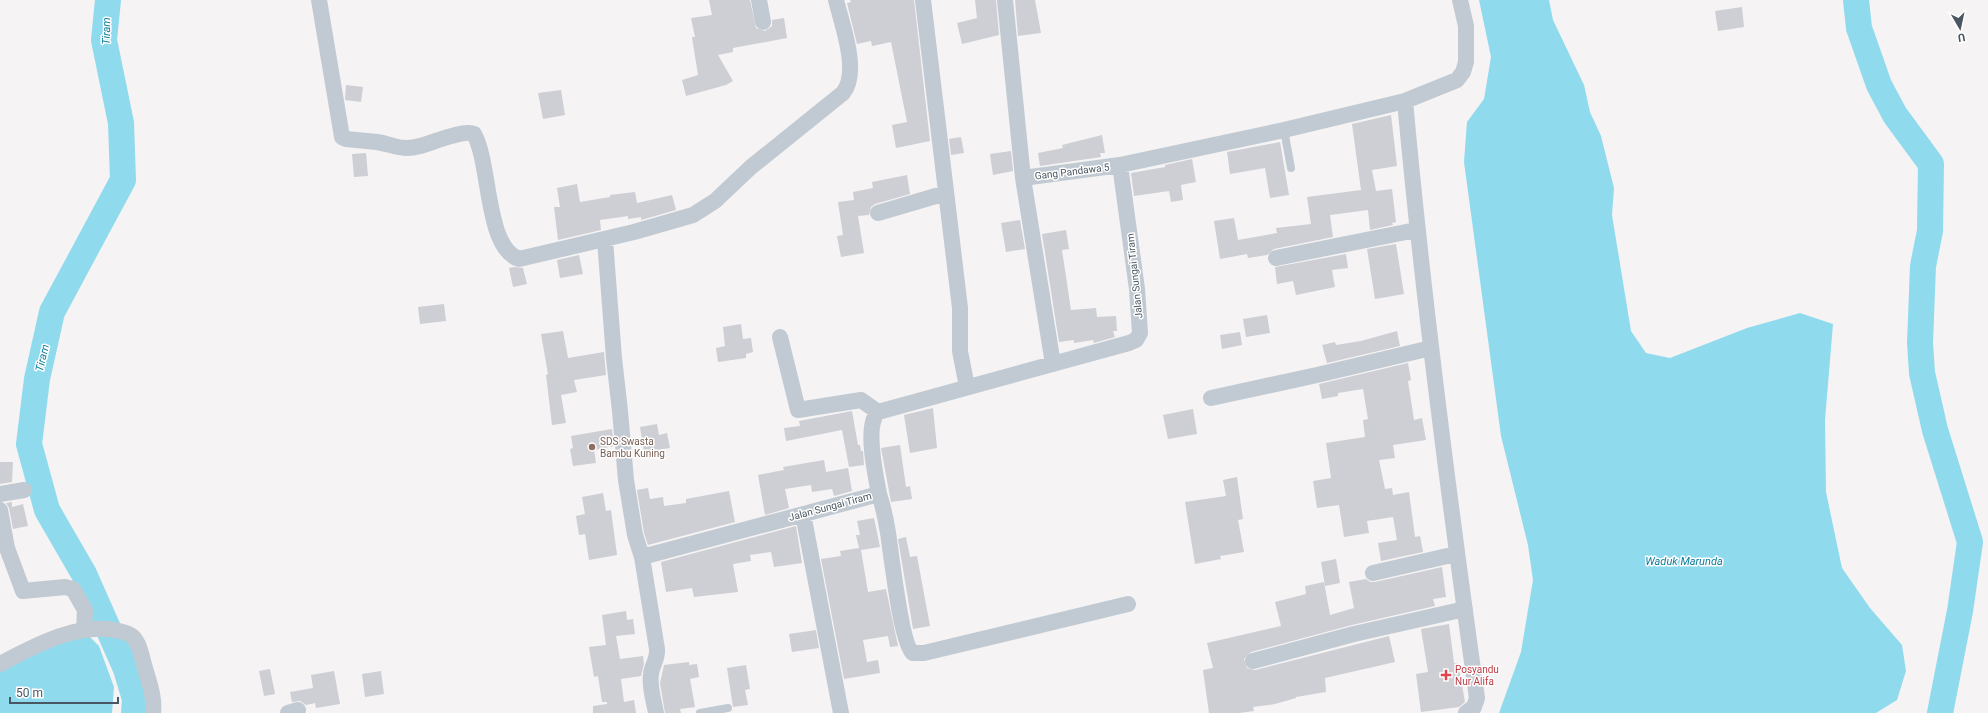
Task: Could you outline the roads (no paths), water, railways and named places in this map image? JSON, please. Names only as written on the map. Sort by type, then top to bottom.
[{"type":"street","points":[[319,0],[342,137],[346,139],[379,142],[395,148],[408,148],[471,132],[477,139],[486,168],[488,194],[495,224],[506,250],[512,257],[519,259],[605,240],[693,215],[701,211],[751,167],[843,93],[848,87],[850,78],[850,61],[836,0]]},
{"type":"street","points":[[759,0],[763,22]]},
{"type":"street","points":[[923,0],[960,308],[960,351],[968,387]]},
{"type":"street","points":[[1005,0],[1023,178],[1053,364]]},
{"type":"street","points":[[1120,165],[1284,130],[1405,101],[1457,80],[1463,72],[1466,62],[1466,26],[1460,0]]},
{"type":"street","points":[[1405,101],[1416,230],[1456,554],[1477,698],[1474,708],[1466,713]]},
{"type":"street","name":"Gang Pandawa 5","points":[[1023,178],[1120,165]]},
{"type":"street","name":"Jalan Sungai Tiram","points":[[642,557],[879,494],[874,465],[871,427],[873,419],[878,412],[1136,340],[1140,333],[1138,289],[1120,165]]},
{"type":"street","points":[[878,213],[946,193]]},
{"type":"street","points":[[1276,258],[1416,230]]},
{"type":"street","points":[[605,240],[614,358],[626,480],[635,535],[642,557],[658,656],[653,667],[650,681],[656,713]]},
{"type":"street","points":[[780,337],[798,410],[861,400],[878,412]]},
{"type":"street","points":[[1210,398],[1431,348]]},
{"type":"street","points":[[0,494],[24,490]]},
{"type":"street","points":[[879,494],[888,532],[902,618],[909,649],[913,652],[924,653],[1128,604]]},
{"type":"street","points":[[0,510],[7,548],[23,591],[65,586],[73,589],[85,610],[88,630]]},
{"type":"street","points":[[803,514],[841,713]]},
{"type":"street","points":[[1372,573],[1456,554]]},
{"type":"street","points":[[1253,661],[1354,634],[1465,609]]},
{"type":"street","points":[[0,664],[20,653],[58,638],[88,630],[110,629],[128,633],[135,640],[149,681],[154,713]]},
{"type":"lane","points":[[1284,130],[1291,168]]},
{"type":"lane","points":[[700,713],[728,708]]},
{"type":"water","name":"Waduk Marunda","points":[[1479,0],[1549,0],[1553,20],[1584,85],[1590,112],[1601,136],[1614,188],[1612,215],[1631,331],[1646,353],[1670,358],[1747,328],[1800,313],[1833,324],[1825,420],[1826,492],[1842,568],[1870,608],[1902,645],[1906,671],[1897,700],[1876,713],[1499,713],[1521,652],[1533,580],[1528,545],[1501,436],[1464,162],[1467,122],[1484,99],[1491,57]]},
{"type":"water","points":[[88,635],[99,646],[114,687],[112,713],[0,713],[0,668],[44,647]]},
{"type":"waterway","name":"Tiram","points":[[108,0],[104,40],[121,123],[123,180],[52,312],[37,379],[29,444],[47,510],[84,574],[126,669],[135,699],[134,713]]},
{"type":"waterway","points":[[1856,0],[1859,28],[1879,85],[1895,115],[1931,164],[1930,231],[1923,266],[1920,343],[1922,373],[1935,430],[1970,542],[1960,611],[1940,713]]},
{"type":"place","name":"SDS Swasta Bambu Kuning","points":[[592,447]]},
{"type":"place","name":"Posyandu Nur Alifa","points":[[1446,675]]}]
